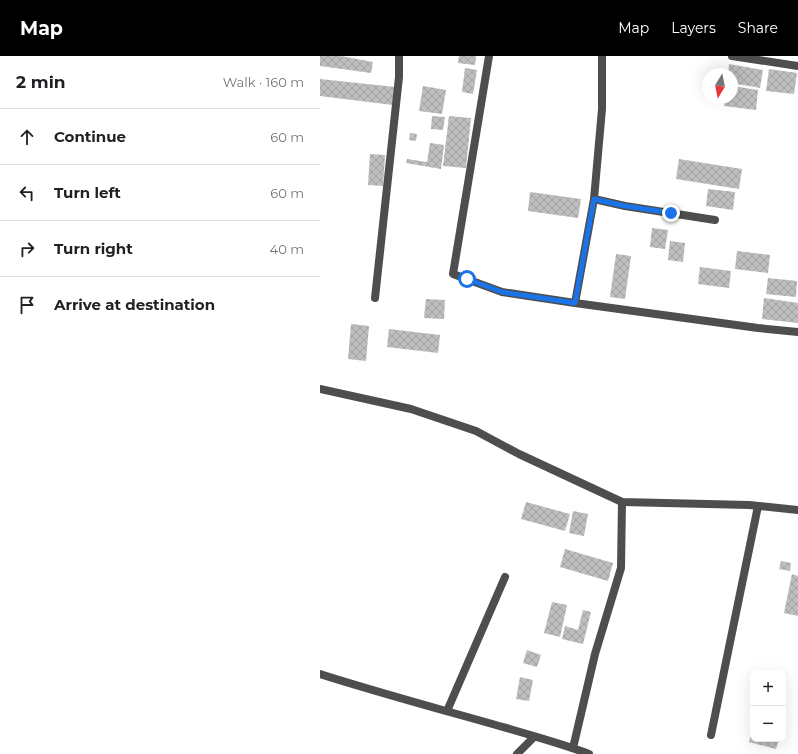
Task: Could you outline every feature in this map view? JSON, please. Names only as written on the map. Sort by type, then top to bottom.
[{"type":"street","points":[[375,298],[399,77],[399,56]]},
{"type":"street","points":[[489,56],[453,274],[502,292],[758,328],[798,332]]},
{"type":"street","points":[[575,303],[594,199],[602,109],[602,56]]},
{"type":"street","points":[[732,56],[768,59],[798,66]]},
{"type":"street","points":[[594,199],[625,206],[715,220]]},
{"type":"street","points":[[320,389],[411,409],[476,432],[519,454],[622,502],[758,506],[798,510]]},
{"type":"street","points":[[573,748],[595,654],[621,568],[622,502]]},
{"type":"street","points":[[711,735],[758,506]]},
{"type":"street","points":[[447,711],[505,577]]},
{"type":"street","points":[[320,674],[382,694],[447,711],[589,754]]},
{"type":"street","points":[[517,754],[534,737]]},
{"type":"building","points":[[320,56],[341,56],[373,62],[371,73],[320,66]]},
{"type":"building","points":[[459,56],[476,56],[475,65],[458,63]]},
{"type":"building","points":[[729,64],[763,70],[760,88],[738,84],[738,68],[729,68]]},
{"type":"building","points":[[465,68],[477,70],[473,94],[462,92]]},
{"type":"building","points":[[769,69],[797,73],[794,94],[766,91]]},
{"type":"building","points":[[320,79],[395,87],[393,105],[320,96]]},
{"type":"building","points":[[423,86],[446,90],[442,114],[419,111]]},
{"type":"building","points":[[738,87],[758,90],[756,110],[724,106],[724,104],[738,104]]},
{"type":"building","points":[[432,116],[445,117],[443,130],[431,129]]},
{"type":"building","points":[[449,116],[471,118],[466,168],[443,166]]},
{"type":"building","points":[[410,133],[417,134],[416,141],[409,140]]},
{"type":"building","points":[[430,143],[444,145],[441,169],[406,163],[407,159],[427,162]]},
{"type":"building","points":[[370,154],[385,155],[383,186],[368,185]]},
{"type":"building","points":[[679,159],[742,169],[739,189],[676,179]]},
{"type":"building","points":[[708,189],[735,192],[733,210],[706,206]]},
{"type":"building","points":[[530,192],[581,199],[578,218],[528,211]]},
{"type":"building","points":[[652,228],[668,230],[665,249],[650,247]]},
{"type":"building","points":[[670,241],[685,243],[683,262],[668,260]]},
{"type":"building","points":[[737,251],[770,255],[768,273],[735,269]]},
{"type":"building","points":[[616,254],[631,256],[625,299],[610,297]]},
{"type":"building","points":[[700,267],[731,271],[729,288],[698,284]]},
{"type":"building","points":[[768,278],[797,281],[796,297],[766,294]]},
{"type":"building","points":[[764,298],[798,303],[798,323],[762,319]]},
{"type":"building","points":[[426,299],[445,300],[444,319],[424,318]]},
{"type":"building","points":[[351,324],[369,326],[366,361],[348,359]]},
{"type":"building","points":[[389,329],[440,335],[438,353],[387,347]]},
{"type":"building","points":[[526,502],[570,514],[565,531],[521,519]]},
{"type":"building","points":[[573,511],[588,514],[584,536],[569,533]]},
{"type":"building","points":[[565,549],[613,563],[608,581],[560,567]]},
{"type":"building","points":[[781,561],[791,563],[790,571],[779,569]]},
{"type":"building","points":[[792,574],[798,576],[798,616],[784,613]]},
{"type":"building","points":[[552,602],[567,605],[560,637],[544,633]]},
{"type":"building","points":[[583,610],[591,612],[583,644],[562,639],[565,626],[578,630]]},
{"type":"building","points":[[527,650],[541,655],[537,667],[523,663]]},
{"type":"building","points":[[520,677],[533,680],[529,701],[516,699]]},
{"type":"building","points":[[750,738],[750,742],[778,742],[776,749],[749,742]]},
{"type":"route","points":[[467,279],[502,292],[575,303],[594,199],[625,206],[671,213]]}]
